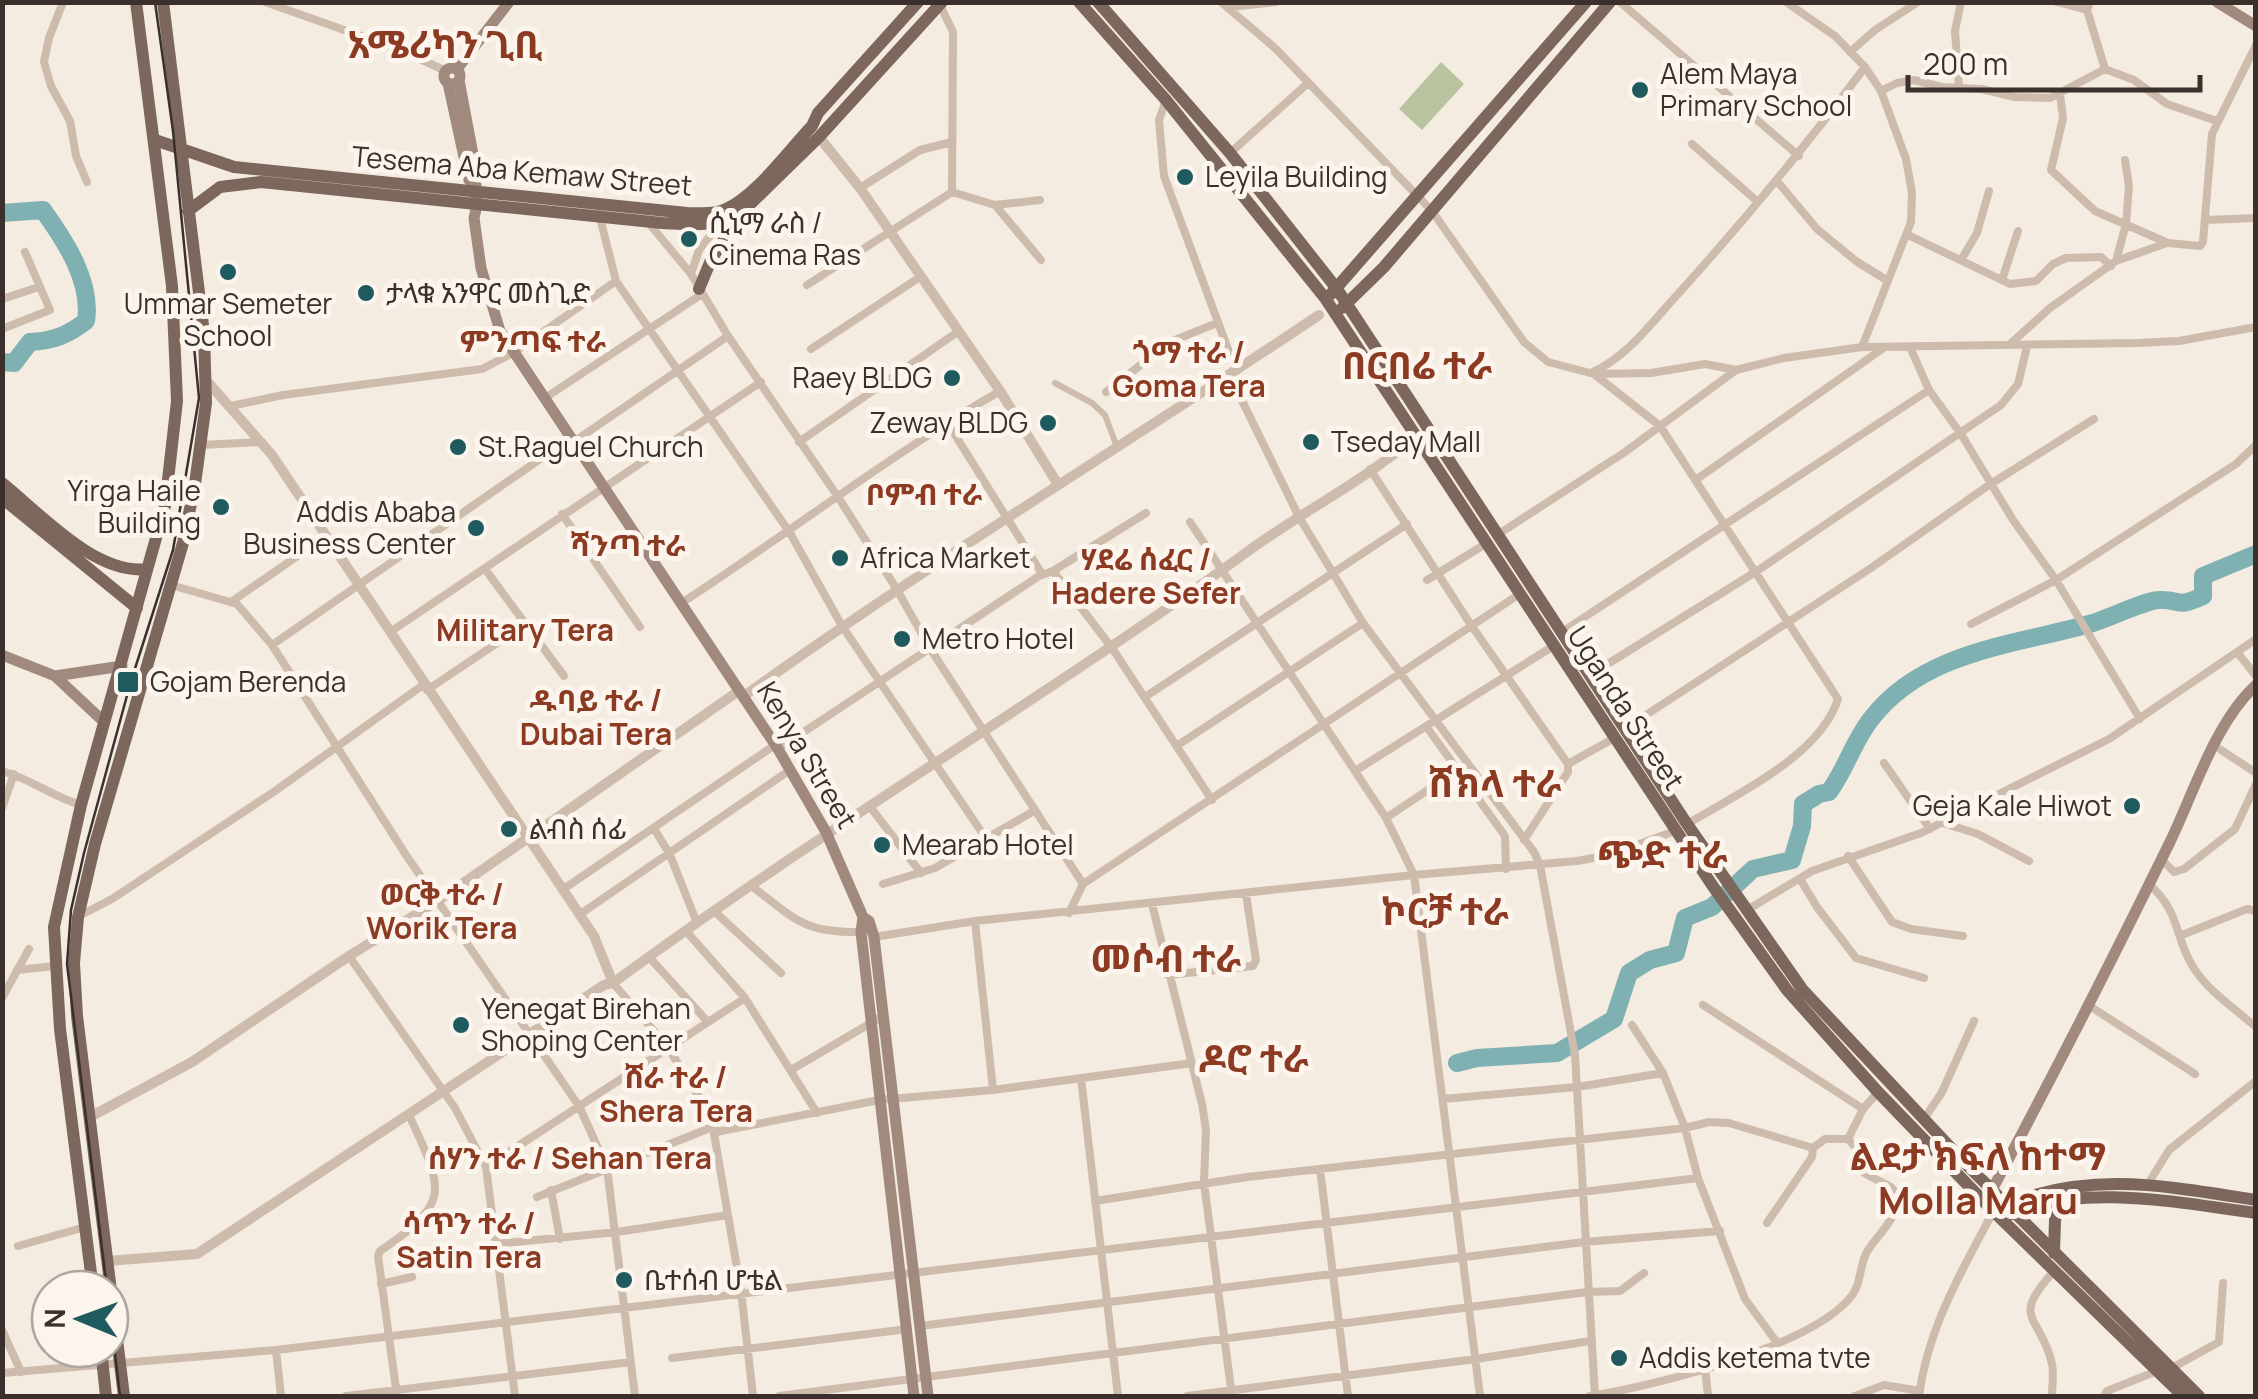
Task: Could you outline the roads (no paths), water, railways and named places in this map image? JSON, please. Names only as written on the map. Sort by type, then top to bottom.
[{"type":"main road","points":[[90,1269],[68,1112],[54,927],[81,805],[167,495],[177,401],[176,322],[136,2]]},
{"type":"main road","points":[[108,1269],[78,1016],[74,963],[78,917],[94,844],[191,507],[206,380],[163,2]]},
{"type":"main road","points":[[452,76],[509,2]]},
{"type":"main road","name":"Tesema Aba Kemaw Street","points":[[188,211],[220,187],[261,182],[473,202],[724,216],[816,131],[818,113],[918,2]]},
{"type":"main road","name":"Uganda Street","points":[[1078,2],[1331,294]]},
{"type":"main road","name":"Uganda Street","points":[[1098,2],[1230,153],[1341,308],[1717,880],[1730,910],[1786,990],[1878,1092],[2004,1212],[2054,1253],[2164,1370],[2182,1396]]},
{"type":"main road","points":[[1331,294],[1586,2]]},
{"type":"main road","points":[[1341,308],[1432,211],[1610,2]]},
{"type":"main road","points":[[2216,2],[2256,26]]},
{"type":"main road","name":"Tesema Aba Kemaw Street","points":[[600,210],[647,221],[741,212],[940,3]]},
{"type":"main road","name":"Kenya Street","points":[[452,76],[489,301],[513,353],[683,602],[776,747],[826,832],[863,918],[870,921],[867,934]]},
{"type":"main road","points":[[1519,81],[1532,96]]},
{"type":"main road","points":[[149,100],[175,94]]},
{"type":"main road","name":"Tesema Aba Kemaw Street","points":[[155,140],[234,167],[473,202]]},
{"type":"main road","points":[[701,292],[710,260],[741,212]]},
{"type":"main road","points":[[2,484],[101,562],[128,570],[147,569]]},
{"type":"main road","points":[[2,498],[137,608]]},
{"type":"main road","name":"Uganda Street","points":[[1492,539],[1521,593],[1590,675],[1621,733]]},
{"type":"main road","points":[[2,656],[55,676],[104,722]]},
{"type":"main road","points":[[55,676],[122,666]]},
{"type":"main road","points":[[1992,1190],[2215,746],[2237,705],[2256,685]]},
{"type":"main road","name":"Uganda Street","points":[[1717,880],[1744,905],[1815,1004],[1992,1190],[2004,1212],[2055,1270],[2164,1370],[2199,1396]]},
{"type":"main road","points":[[867,934],[919,1377],[928,1396]]},
{"type":"main road","points":[[2004,1212],[2081,1185],[2148,1184],[2256,1200]]},
{"type":"main road","points":[[2004,1212],[2063,1202],[2138,1198],[2256,1212]]},
{"type":"main road","points":[[2054,1253],[2055,1220],[2063,1202]]},
{"type":"main road","points":[[103,1369],[106,1396]]},
{"type":"main road","points":[[121,1369],[124,1396]]},
{"type":"main road","points":[[914,1396],[919,1377]]},
{"type":"street","points":[[63,2],[48,38],[44,62],[50,86],[70,121],[73,145],[88,182]]},
{"type":"street","points":[[265,2],[398,49],[452,76]]},
{"type":"street","points":[[1225,5],[1276,2]]},
{"type":"street","points":[[1620,2],[1798,156]]},
{"type":"street","points":[[1786,2],[1835,36],[1864,67],[1881,91],[1906,158],[1912,193],[1908,235],[1862,347]]},
{"type":"street","points":[[1850,52],[1874,30],[1918,2]]},
{"type":"street","points":[[1959,87],[1955,31],[1961,2]]},
{"type":"street","points":[[2057,2],[2088,6],[2105,69]]},
{"type":"street","points":[[940,3],[952,32],[952,192]]},
{"type":"street","points":[[1225,5],[1276,49],[1432,211],[1524,342],[1548,362],[1592,374],[1651,373],[1705,364],[1736,370]]},
{"type":"street","points":[[2060,94],[2063,118],[2052,174],[2095,211],[2168,243],[2200,246],[2208,154],[2217,121],[2256,45]]},
{"type":"street","points":[[1592,374],[1632,344],[1777,182],[1864,67]]},
{"type":"street","points":[[1881,91],[1914,80],[2014,97],[2050,98],[2105,69],[2134,80],[2166,104],[2217,121]]},
{"type":"street","points":[[1230,153],[1307,84]]},
{"type":"street","points":[[1166,100],[1158,138],[1164,176],[1233,374],[1299,516],[1364,622],[1540,865],[1575,1055],[1593,1396],[1705,1368],[1778,1344],[1824,1321],[1854,1292],[1865,1255],[1884,1232],[1900,1201],[1891,1187],[1864,1173],[1862,1156],[1848,1139]]},
{"type":"street","points":[[816,131],[1000,391],[1057,483]]},
{"type":"street","points":[[860,188],[920,150],[952,142]]},
{"type":"street","points":[[1692,144],[1758,202]]},
{"type":"street","points":[[2113,264],[2126,224],[2125,160]]},
{"type":"street","points":[[1777,182],[1816,229],[1888,281]]},
{"type":"street","points":[[1961,260],[1977,233],[1989,191]]},
{"type":"street","points":[[952,192],[995,205],[1040,200]]},
{"type":"street","points":[[807,286],[952,192]]},
{"type":"street","points":[[995,205],[1041,260]]},
{"type":"street","points":[[600,210],[616,281],[790,533],[842,626],[987,840]]},
{"type":"street","points":[[691,274],[700,250],[724,216]]},
{"type":"street","points":[[2205,220],[2256,218]]},
{"type":"street","points":[[647,221],[691,274],[1083,884]]},
{"type":"street","points":[[2002,280],[2018,231]]},
{"type":"street","points":[[1908,235],[2010,284],[2036,280],[2066,258],[2101,257],[2113,264]]},
{"type":"street","points":[[2010,345],[2050,308],[2113,264],[2168,243]]},
{"type":"street","points":[[2,329],[49,310],[25,252]]},
{"type":"street","points":[[811,349],[920,277]]},
{"type":"street","points":[[231,406],[282,395],[482,369],[513,353],[616,281]]},
{"type":"street","points":[[2,299],[40,286]]},
{"type":"street","points":[[545,398],[652,330],[701,292]]},
{"type":"street","points":[[1319,315],[1331,294]]},
{"type":"street","points":[[90,1117],[192,1062],[439,900],[896,588],[1319,315],[1341,308]]},
{"type":"street","points":[[1106,392],[1170,342],[1217,323]]},
{"type":"street","points":[[1426,580],[1660,426],[1736,370],[1784,358],[1862,347],[2179,341],[2256,327]]},
{"type":"street","points":[[799,442],[956,332]]},
{"type":"street","points":[[272,645],[358,583],[680,372],[728,336]]},
{"type":"street","points":[[1590,675],[1757,572],[1961,434],[2012,394],[2027,346]]},
{"type":"street","points":[[1696,478],[1885,347]]},
{"type":"street","points":[[1910,347],[1929,390],[2056,580],[2140,718]]},
{"type":"street","points":[[750,886],[809,928],[867,934],[1414,874],[1506,869],[1609,854],[1681,827],[1765,777],[1807,746],[1834,708],[1836,693],[1660,426],[1592,374]]},
{"type":"street","points":[[206,380],[262,442],[594,936],[614,984],[667,1046],[702,1098],[716,1130],[741,1292],[752,1396]]},
{"type":"street","points":[[390,632],[761,382]]},
{"type":"street","points":[[1055,383],[1092,403],[1105,415],[1118,448]]},
{"type":"street","points":[[1355,771],[1929,390]]},
{"type":"street","points":[[683,602],[790,533],[947,422],[1000,391]]},
{"type":"street","points":[[1568,764],[1871,568],[1989,484],[2094,419]]},
{"type":"street","points":[[947,422],[1042,574]]},
{"type":"street","points":[[107,1262],[197,1254],[604,985],[614,984],[826,832],[871,808],[1112,648],[1421,433]]},
{"type":"street","points":[[201,445],[262,442]]},
{"type":"street","points":[[1971,624],[2056,580],[2236,464],[2256,445]]},
{"type":"street","points":[[1370,469],[1471,625],[1568,764],[1568,772],[1521,836],[1506,840]]},
{"type":"street","points":[[562,890],[1042,574],[1146,513]]},
{"type":"street","points":[[562,514],[640,627]]},
{"type":"street","points":[[1190,522],[1386,818],[1414,874],[1480,1396]]},
{"type":"street","points":[[1144,698],[1407,524]]},
{"type":"street","points":[[231,602],[325,537]]},
{"type":"street","points":[[485,569],[564,676]]},
{"type":"street","points":[[1053,570],[1112,648],[1212,800]]},
{"type":"street","points":[[170,585],[231,602],[247,612],[406,855],[579,1106],[607,1168],[635,1396]]},
{"type":"street","points":[[1068,913],[1083,884],[1521,593]]},
{"type":"street","points":[[1178,745],[1364,622]]},
{"type":"street","points":[[78,917],[187,850],[527,623]]},
{"type":"street","points":[[1744,905],[1848,856],[1942,823],[2109,740],[2256,640]]},
{"type":"street","points":[[2237,652],[2256,676]]},
{"type":"street","points":[[1426,726],[1506,840],[1506,869]]},
{"type":"street","points":[[2215,746],[2256,773]]},
{"type":"street","points":[[1884,762],[1930,828]]},
{"type":"street","points":[[1386,818],[1461,772],[1474,769]]},
{"type":"street","points":[[579,915],[790,770]]},
{"type":"street","points":[[2,771],[81,805]]},
{"type":"street","points":[[2,808],[14,774]]},
{"type":"street","points":[[2161,859],[2174,872],[2184,870],[2235,829],[2256,784]]},
{"type":"street","points":[[871,808],[921,873]]},
{"type":"street","points":[[883,884],[921,873],[1034,811]]},
{"type":"street","points":[[1942,823],[1978,834],[2029,861]]},
{"type":"street","points":[[654,830],[670,854],[697,923]]},
{"type":"street","points":[[1848,856],[1892,922],[1911,929],[1962,936]]},
{"type":"street","points":[[1800,879],[1816,907],[1856,958],[1924,978]]},
{"type":"street","points":[[2149,884],[2168,905],[2187,955],[2201,978],[2256,1028]]},
{"type":"street","points":[[1168,975],[1253,966],[1256,960],[1246,894]]},
{"type":"street","points":[[1152,904],[1206,1130],[1204,1183],[1232,1394]]},
{"type":"street","points":[[2182,934],[2247,909],[2256,910]]},
{"type":"street","points":[[714,911],[782,973]]},
{"type":"street","points":[[974,921],[993,1090]]},
{"type":"street","points":[[686,931],[745,998],[818,1112]]},
{"type":"street","points":[[2,998],[12,971],[30,949]]},
{"type":"street","points":[[350,956],[443,1093],[486,1167],[515,1396]]},
{"type":"street","points":[[649,957],[707,1021]]},
{"type":"street","points":[[12,971],[54,966]]},
{"type":"street","points":[[486,1167],[745,998]]},
{"type":"street","points":[[1703,1005],[1863,1109]]},
{"type":"street","points":[[2088,1005],[2195,1074]]},
{"type":"street","points":[[791,1070],[875,1020]]},
{"type":"street","points":[[1924,1119],[1942,1092],[1974,1021]]},
{"type":"street","points":[[1632,1025],[1663,1073],[1685,1128],[1698,1178],[1746,1299],[1778,1344]]},
{"type":"street","points":[[537,1197],[716,1130],[885,1099],[993,1090],[1192,1062]]},
{"type":"street","points":[[1443,1099],[1578,1087],[1663,1073]]},
{"type":"street","points":[[1081,1078],[1118,1396]]},
{"type":"street","points":[[2148,1184],[2177,1142],[2256,1081]]},
{"type":"street","points":[[1848,1139],[1863,1109],[1878,1092]]},
{"type":"street","points":[[397,1393],[378,1262],[380,1250],[425,1217],[436,1198],[430,1164],[409,1115]]},
{"type":"street","points":[[1095,1201],[1204,1183],[1685,1128],[1709,1122],[1813,1148]]},
{"type":"street","points":[[1767,1223],[1812,1158],[1813,1148],[1825,1139],[1848,1139]]},
{"type":"street","points":[[1320,1169],[1348,1396]]},
{"type":"street","points":[[130,1362],[276,1350],[506,1323],[1698,1178]]},
{"type":"street","points":[[551,1190],[560,1238]]},
{"type":"street","points":[[1855,1396],[1884,1385],[1919,1394],[1935,1326],[2004,1212]]},
{"type":"street","points":[[496,1244],[617,1232],[728,1215]]},
{"type":"street","points":[[18,1246],[85,1227]]},
{"type":"street","points":[[672,1358],[1584,1242],[1720,1231]]},
{"type":"street","points":[[2052,1396],[2052,1362],[2030,1314],[2031,1300],[2055,1270]]},
{"type":"street","points":[[779,1396],[1620,1291],[1644,1274]]},
{"type":"street","points":[[381,1284],[412,1277]]},
{"type":"street","points":[[2104,1396],[2107,1391],[2164,1370],[2219,1342],[2222,1283]]},
{"type":"street","points":[[2,1330],[21,1372]]},
{"type":"street","points":[[1187,1396],[1232,1394],[1590,1341]]},
{"type":"street","points":[[276,1350],[281,1396]]},
{"type":"street","points":[[346,1396],[397,1393],[631,1362]]},
{"type":"street","points":[[1705,1368],[1708,1396]]},
{"type":"street","points":[[2,1373],[36,1369]]},
{"type":"waterway","points":[[2,213],[43,210],[75,263],[87,306],[86,321],[79,326],[53,339],[30,342],[14,363],[2,362]]},
{"type":"waterway","points":[[1457,1063],[1557,1053],[1614,1019],[1629,973],[1650,960],[1676,953],[1685,918],[1712,907],[1753,869],[1792,860],[1802,826],[1803,804],[1829,792],[1871,719],[1917,678],[1973,653],[2093,623],[2146,603],[2194,600],[2203,596],[2203,576],[2256,554]]},
{"type":"tram line","points":[[105,1269],[67,964],[71,910],[131,681],[173,550],[199,398],[173,131],[155,2]]},
{"type":"tram line","points":[[117,1369],[120,1396]]},
{"type":"place","name":"Alem Maya Primary School","points":[[1640,90]]},
{"type":"place","name":"Leyila Building","points":[[1185,177]]},
{"type":"place","name":"ሲኒማ ራስ / Cinema Ras","points":[[689,239]]},
{"type":"place","name":"Ummar Semeter School","points":[[228,272]]},
{"type":"place","name":"ታላቁ አንዋር መስጊድ","points":[[366,293]]},
{"type":"place","name":"Raey BLDG","points":[[952,378]]},
{"type":"place","name":"Zeway BLDG","points":[[1048,423]]},
{"type":"place","name":"Tseday Mall","points":[[1311,442]]},
{"type":"place","name":"St.Raguel Church","points":[[458,447]]},
{"type":"place","name":"Yirga Haile Building","points":[[221,507]]},
{"type":"place","name":"Addis Ababa Business Center","points":[[476,528]]},
{"type":"place","name":"Africa Market","points":[[840,558]]},
{"type":"place","name":"Metro Hotel","points":[[902,639]]},
{"type":"place","name":"Gojam Berenda","points":[[128,682]]},
{"type":"place","name":"Geja Kale Hiwot","points":[[2132,806]]},
{"type":"place","name":"ልብስ ሰፊ","points":[[509,829]]},
{"type":"place","name":"Mearab Hotel","points":[[882,845]]},
{"type":"place","name":"Yenegat Birehan Shoping Center","points":[[461,1025]]},
{"type":"place","name":"ቤተሰብ ሆቴል","points":[[624,1280]]},
{"type":"place","name":"Addis ketema tvte","points":[[1619,1358]]},
{"type":"district","name":"አሜሪካን ጊቢ","points":[[445,45]]},
{"type":"district","name":"ምንጣፍ ተራ","points":[[533,342]]},
{"type":"district","name":"በርበሬ ተራ","points":[[1417,366]]},
{"type":"district","name":"ጎማ ተራ / Goma Tera","points":[[1189,370]]},
{"type":"district","name":"ቦምብ ተራ","points":[[924,495]]},
{"type":"district","name":"ሻንጣ ተራ","points":[[628,546]]},
{"type":"district","name":"ሃደሬ ሰፈር / Hadere Sefer","points":[[1146,577]]},
{"type":"district","name":"Military Tera","points":[[525,631]]},
{"type":"district","name":"ዱባይ ተራ / Dubai Tera","points":[[596,718]]},
{"type":"district","name":"ሸክላ ተራ","points":[[1495,784]]},
{"type":"district","name":"ጭድ ተራ","points":[[1662,855]]},
{"type":"district","name":"ወርቅ ተራ / Worik Tera","points":[[442,912]]},
{"type":"district","name":"ኮርቻ ተራ","points":[[1445,912]]},
{"type":"district","name":"መሶብ ተራ","points":[[1166,959]]},
{"type":"district","name":"ዶሮ ተራ","points":[[1254,1059]]},
{"type":"district","name":"ሸራ ተራ / Shera Tera","points":[[676,1095]]},
{"type":"district","name":"ሰሃን ተራ / Sehan Tera","points":[[570,1159]]},
{"type":"district","name":"ልደታ ክፍለ ከተማ Molla Maru","points":[[1978,1179]]},
{"type":"district","name":"ሳጥን ተራ / Satin Tera","points":[[469,1241]]}]
